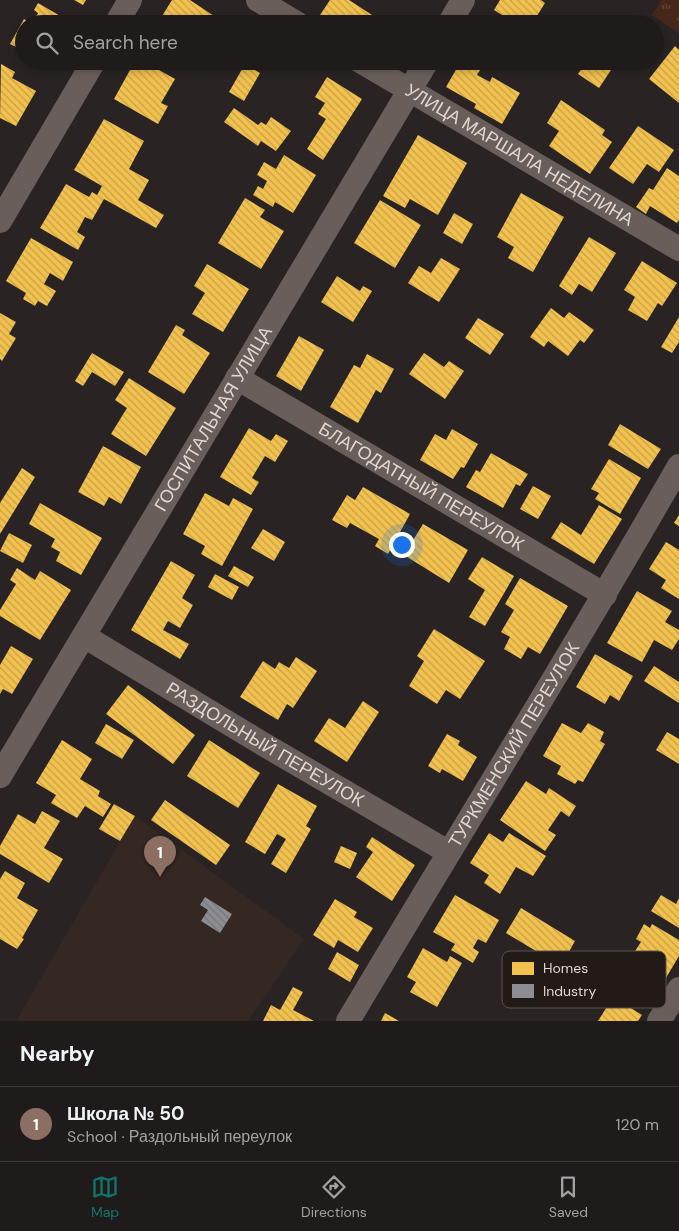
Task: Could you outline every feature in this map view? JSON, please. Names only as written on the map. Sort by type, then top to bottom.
[{"type":"street","points":[[121,15],[130,0]]},
{"type":"street","points":[[258,0],[283,15]]},
{"type":"street","points":[[454,15],[463,0]]},
{"type":"street","points":[[0,221],[89,70]]},
{"type":"street","name":"УЛИЦА МАРШАЛА НЕДЕЛИНА","points":[[375,70],[679,249]]},
{"type":"street","name":"ГОСПИТАЛЬНАЯ УЛИЦА","points":[[0,776],[422,70]]},
{"type":"street","name":"БЛАГОДАТНЫЙ ПЕРЕУЛОК","points":[[237,378],[605,595]]},
{"type":"street","name":"ТУРКМЕНСКИЙ ПЕРЕУЛОК","points":[[348,1021],[448,852],[605,595],[679,466]]},
{"type":"street","name":"РАЗДОЛЬНЫЙ ПЕРЕУЛОК","points":[[84,636],[263,744],[448,852]]},
{"type":"street","points":[[660,1021],[679,989]]},
{"type":"shaded area","points":[[135,816],[304,939],[248,1021],[16,1021]]},
{"type":"green space","points":[[662,0],[679,0],[679,33],[664,23],[664,15],[652,15]]},
{"type":"building: Homes","points":[[74,0],[86,0],[83,5]]},
{"type":"building: Homes","points":[[172,0],[190,0],[212,15],[163,15]]},
{"type":"building: Homes","points":[[330,0],[349,0],[372,15],[320,15]]},
{"type":"building: Homes","points":[[500,0],[541,0],[545,3],[538,15],[502,15],[494,10]]},
{"type":"building: Homes","points":[[38,3],[59,15],[37,15],[38,13],[34,10]]},
{"type":"building: Homes","points":[[15,35],[15,46],[10,44]]},
{"type":"building: Homes","points":[[675,46],[679,50],[679,103],[649,79],[656,70],[664,70],[664,60]]},
{"type":"building: Homes","points":[[1,64],[15,72],[12,78],[36,91],[16,126],[0,118]]},
{"type":"building: Homes","points":[[130,70],[159,70],[175,79],[161,103],[168,106],[158,124],[114,99]]},
{"type":"building: Homes","points":[[242,70],[255,70],[260,73],[244,101],[229,92]]},
{"type":"building: Homes","points":[[456,70],[480,70],[477,75],[490,82],[492,77],[520,93],[502,124],[474,108],[476,104],[446,87]]},
{"type":"building: Homes","points":[[581,70],[611,70],[599,88],[578,74]]},
{"type":"building: Homes","points":[[327,77],[362,99],[323,160],[307,149],[326,119],[318,114],[325,103],[315,97]]},
{"type":"building: Homes","points":[[561,100],[605,130],[602,135],[612,142],[590,174],[549,146],[559,131],[547,123]]},
{"type":"building: Homes","points":[[234,108],[258,125],[261,122],[266,125],[271,117],[291,131],[276,151],[261,141],[258,146],[224,122]]},
{"type":"building: Homes","points":[[104,119],[144,141],[129,169],[149,180],[138,200],[164,215],[156,228],[104,199],[92,220],[85,217],[77,232],[85,237],[78,250],[40,228],[66,184],[89,197],[92,192],[97,195],[102,186],[74,170]]},
{"type":"building: Homes","points":[[638,126],[674,150],[659,172],[647,164],[633,184],[609,168]]},
{"type":"building: Homes","points":[[418,135],[467,163],[438,215],[410,199],[405,208],[383,196]]},
{"type":"building: Homes","points":[[284,155],[316,175],[293,213],[275,202],[273,207],[253,195],[258,186],[263,189],[267,181],[257,175],[264,162],[276,169]]},
{"type":"building: Homes","points":[[667,168],[679,176],[679,220],[677,223],[650,206],[646,214],[636,207],[649,188],[653,190]]},
{"type":"building: Homes","points":[[521,193],[564,217],[533,272],[508,258],[514,247],[497,237]]},
{"type":"building: Homes","points":[[245,198],[265,210],[260,217],[284,231],[261,269],[218,243]]},
{"type":"building: Homes","points":[[380,200],[421,225],[395,268],[354,243]]},
{"type":"building: Homes","points":[[454,213],[473,224],[462,244],[443,233]]},
{"type":"building: Homes","points":[[589,237],[616,253],[592,292],[579,284],[572,295],[559,286]]},
{"type":"building: Homes","points":[[31,238],[73,262],[63,281],[50,273],[44,284],[56,291],[47,306],[38,301],[35,306],[23,299],[26,293],[6,281]]},
{"type":"building: Homes","points":[[441,258],[460,269],[439,302],[408,283],[419,266],[431,273]]},
{"type":"building: Homes","points":[[642,261],[677,283],[662,306],[658,303],[647,321],[628,310],[635,297],[624,290]]},
{"type":"building: Homes","points":[[207,264],[249,289],[223,332],[192,314],[205,293],[194,286]]},
{"type":"building: Homes","points":[[337,276],[360,291],[363,286],[372,291],[353,322],[321,302]]},
{"type":"building: Homes","points":[[551,308],[564,318],[569,312],[594,330],[584,343],[580,340],[568,356],[548,341],[544,347],[530,337]]},
{"type":"building: Homes","points":[[0,313],[16,322],[9,334],[16,338],[2,361],[0,359]]},
{"type":"building: Homes","points":[[679,317],[679,342],[672,353],[661,347]]},
{"type":"building: Homes","points":[[478,318],[504,334],[490,355],[465,338]]},
{"type":"building: Homes","points":[[176,325],[185,330],[182,335],[210,353],[184,394],[148,372]]},
{"type":"building: Homes","points":[[299,336],[324,350],[301,391],[276,376]]},
{"type":"building: Homes","points":[[92,353],[124,372],[115,386],[92,372],[83,386],[75,381]]},
{"type":"building: Homes","points":[[424,353],[444,367],[449,361],[464,371],[445,399],[409,374]]},
{"type":"building: Homes","points":[[367,354],[394,369],[381,393],[376,390],[358,423],[330,407],[354,365],[360,368]]},
{"type":"building: Homes","points":[[129,378],[176,408],[146,456],[111,434],[127,408],[115,400]]},
{"type":"building: Homes","points":[[620,424],[661,449],[648,469],[608,445]]},
{"type":"building: Homes","points":[[249,428],[271,441],[276,434],[288,441],[275,462],[265,456],[252,478],[259,482],[251,495],[220,477]]},
{"type":"building: Homes","points":[[452,429],[478,444],[464,468],[461,467],[453,479],[420,460],[435,434],[446,440]]},
{"type":"building: Homes","points":[[103,446],[141,467],[121,504],[109,497],[104,506],[78,492]]},
{"type":"building: Homes","points":[[491,453],[528,474],[520,486],[516,484],[503,508],[466,487],[476,470],[480,472]]},
{"type":"building: Homes","points":[[609,459],[641,478],[620,514],[595,499],[599,493],[591,489]]},
{"type":"building: Homes","points":[[22,468],[35,477],[0,534],[0,503]]},
{"type":"building: Homes","points":[[533,486],[551,496],[538,519],[520,509]]},
{"type":"building: Homes","points":[[363,487],[410,514],[388,554],[375,546],[379,539],[350,523],[347,528],[332,520],[347,495],[355,500]]},
{"type":"building: Homes","points":[[205,493],[229,506],[233,498],[253,509],[222,566],[201,554],[205,546],[183,534]]},
{"type":"building: Homes","points":[[40,503],[102,538],[81,575],[56,561],[60,552],[51,547],[55,539],[29,524]]},
{"type":"building: Homes","points":[[599,505],[622,519],[594,564],[551,538],[561,522],[581,535]]},
{"type":"building: Homes","points":[[679,515],[679,526],[674,523]]},
{"type":"building: Homes","points":[[423,524],[468,550],[449,583],[404,555]]},
{"type":"building: Homes","points":[[263,529],[285,542],[274,561],[251,548]]},
{"type":"building: Homes","points":[[9,533],[32,545],[23,563],[0,551]]},
{"type":"building: Homes","points":[[666,542],[679,550],[679,599],[661,588],[666,580],[649,569]]},
{"type":"building: Homes","points":[[482,557],[514,576],[485,626],[469,617],[485,590],[468,579]]},
{"type":"building: Homes","points":[[171,561],[195,575],[182,598],[193,605],[180,628],[168,621],[163,630],[189,644],[180,659],[131,630]]},
{"type":"building: Homes","points":[[234,566],[254,577],[248,587],[228,576]]},
{"type":"building: Homes","points":[[17,568],[35,580],[40,571],[71,590],[40,640],[0,616],[0,610],[16,584],[10,580]]},
{"type":"building: Homes","points":[[215,574],[239,587],[232,600],[208,587]]},
{"type":"building: Homes","points":[[520,578],[568,606],[540,654],[528,647],[521,659],[504,649],[510,637],[501,632],[514,610],[505,604]]},
{"type":"building: Homes","points":[[637,591],[672,611],[665,622],[679,630],[679,639],[672,650],[654,640],[642,662],[607,643]]},
{"type":"building: Homes","points":[[434,629],[485,661],[460,699],[446,690],[437,704],[409,686],[424,661],[417,656]]},
{"type":"building: Homes","points":[[11,646],[33,659],[12,694],[3,689],[0,694],[0,665]]},
{"type":"building: Homes","points":[[595,654],[633,676],[619,701],[610,695],[605,704],[576,687]]},
{"type":"building: Homes","points":[[296,657],[317,671],[293,708],[287,704],[278,720],[240,697],[263,661],[275,669],[279,662],[289,668]]},
{"type":"building: Homes","points":[[654,666],[679,682],[679,703],[644,681]]},
{"type":"building: Homes","points":[[128,685],[195,735],[173,764],[106,714]]},
{"type":"building: Homes","points":[[363,701],[379,712],[347,762],[314,741],[329,718],[345,728]]},
{"type":"building: Homes","points":[[562,723],[581,733],[588,723],[604,732],[600,741],[605,744],[583,782],[578,780],[575,784],[557,774],[561,766],[543,756]]},
{"type":"building: Homes","points":[[106,724],[134,740],[122,759],[95,743]]},
{"type":"building: Homes","points":[[667,732],[679,739],[679,764],[656,750]]},
{"type":"building: Homes","points":[[447,734],[460,741],[458,745],[477,757],[463,781],[442,769],[440,773],[428,766]]},
{"type":"building: Homes","points":[[62,740],[92,759],[80,779],[100,791],[98,796],[111,804],[103,817],[85,806],[77,818],[51,803],[56,795],[36,783]]},
{"type":"building: Homes","points":[[209,740],[260,773],[238,808],[187,776]]},
{"type":"building: Homes","points":[[526,781],[546,794],[549,788],[576,806],[569,817],[561,811],[548,830],[556,835],[545,851],[500,820]]},
{"type":"building: Homes","points":[[278,784],[317,806],[306,826],[311,829],[286,873],[271,864],[286,839],[277,834],[265,854],[245,842]]},
{"type":"building: Homes","points":[[165,800],[230,845],[216,865],[151,820]]},
{"type":"building: Homes","points":[[114,804],[135,816],[120,841],[99,829]]},
{"type":"building: Homes","points":[[42,811],[60,821],[44,848],[63,859],[49,883],[0,854],[0,846],[18,814],[35,824]]},
{"type":"building: Homes","points":[[489,833],[503,842],[509,833],[546,856],[533,876],[516,867],[500,894],[484,883],[489,875],[470,863]]},
{"type":"building: Homes","points":[[372,837],[415,865],[392,901],[356,877],[373,852],[366,847]]},
{"type":"building: Homes","points":[[341,846],[357,853],[350,869],[334,862]]},
{"type":"building: Homes","points":[[5,871],[25,883],[17,898],[38,910],[17,949],[0,939],[0,879]]},
{"type":"building: Homes","points":[[455,895],[499,920],[486,943],[478,939],[473,948],[479,952],[473,963],[451,950],[455,944],[433,932]]},
{"type":"building: Homes","points":[[661,895],[676,904],[679,898],[679,928],[651,911]]},
{"type":"building: Homes","points":[[335,899],[357,912],[354,917],[373,928],[358,952],[338,940],[334,948],[313,935]]},
{"type":"building: Homes","points":[[521,908],[575,941],[569,951],[536,951],[506,933]]},
{"type":"building: Homes","points":[[644,924],[650,928],[652,924],[679,940],[679,956],[666,978],[666,951],[635,951],[641,942],[636,939]]},
{"type":"building: Homes","points":[[423,948],[447,962],[450,956],[462,963],[437,1007],[410,992],[416,982],[407,977]]},
{"type":"building: Homes","points":[[337,952],[359,965],[350,982],[328,969]]},
{"type":"building: Homes","points":[[293,987],[303,992],[293,1010],[314,1021],[263,1021],[271,1005],[280,1010]]},
{"type":"building: Homes","points":[[606,1008],[631,1008],[642,1015],[638,1021],[598,1021]]},
{"type":"building: Homes","points":[[385,1013],[399,1021],[381,1021]]},
{"type":"building: Industry","points":[[205,897],[232,914],[220,933],[201,921],[208,910],[200,905]]},
{"type":"place","name":"Школа № 50","points":[[160,877]]}]
